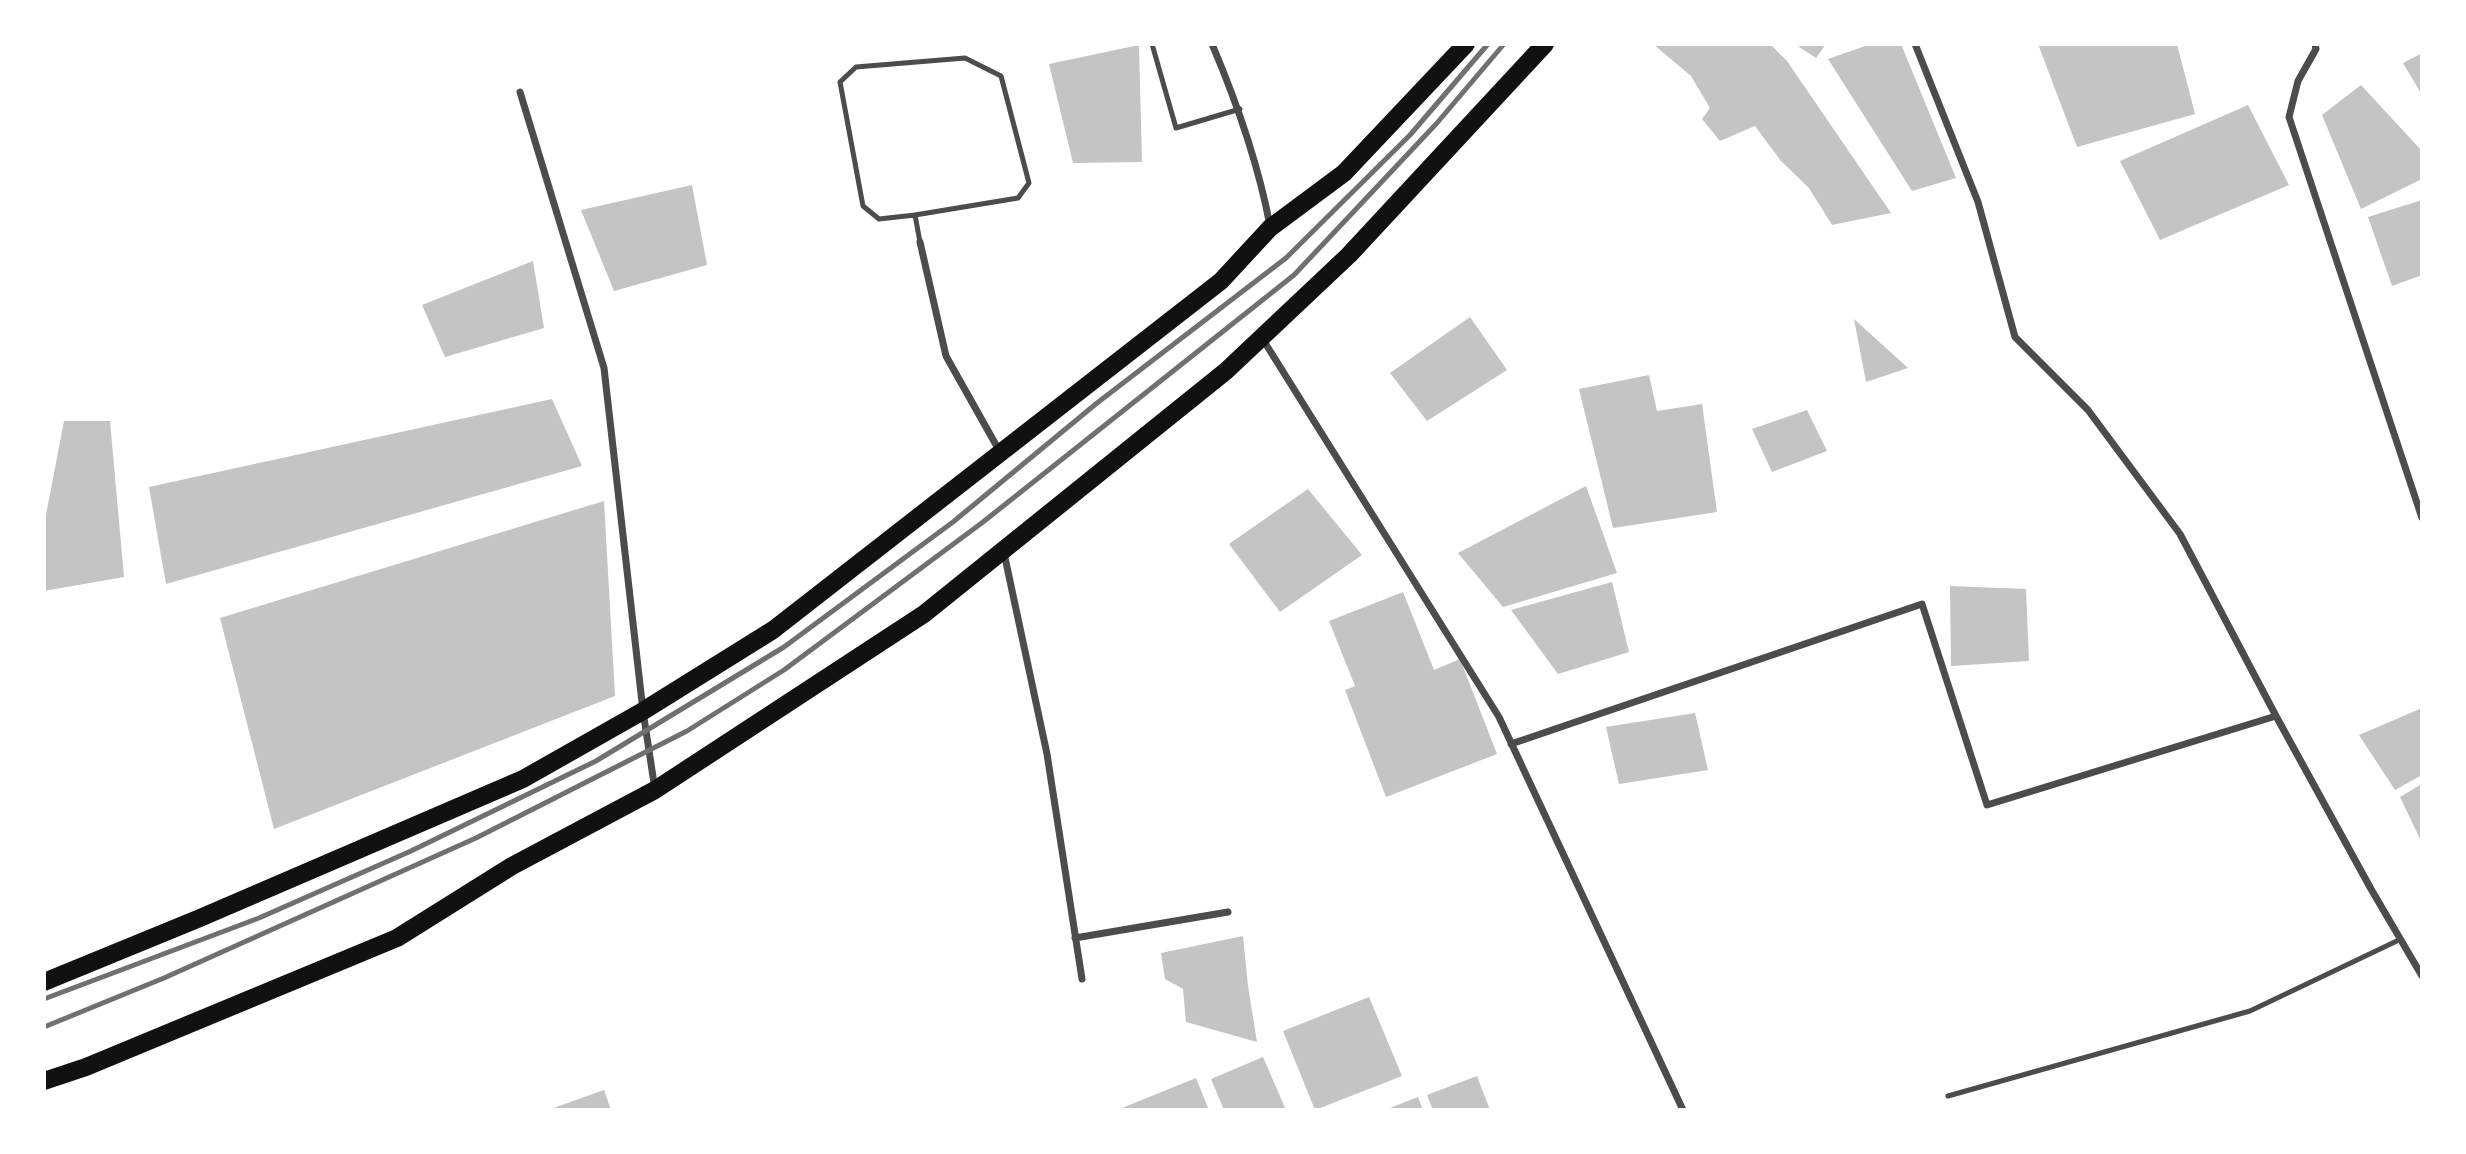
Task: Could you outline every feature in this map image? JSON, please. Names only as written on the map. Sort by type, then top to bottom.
[{"type":"main road","points":[[44,982],[523,779],[643,711],[773,630],[1221,281],[1270,228],[1344,173],[1466,44]]},
{"type":"main road","points":[[44,1081],[86,1067],[397,938],[512,866],[655,790],[924,614],[1226,371],[1262,338],[1349,255],[1545,44]]},
{"type":"street","points":[[1212,44],[1240,109],[1262,183],[1270,228]]},
{"type":"street","points":[[1915,44],[1978,202],[2015,337],[2088,410],[2180,534],[2276,716],[2422,976]]},
{"type":"street","points":[[2315,44],[2316,49],[2298,81],[2290,117],[2422,518]]},
{"type":"street","points":[[520,92],[604,368],[643,711],[655,790]]},
{"type":"street","points":[[920,242],[946,356],[1001,452]]},
{"type":"street","points":[[1262,338],[1499,717],[1684,1110]]},
{"type":"street","points":[[1003,549],[1046,754],[1082,979]]},
{"type":"street","points":[[1511,744],[1922,604],[1987,805],[2276,716]]},
{"type":"street","points":[[1075,938],[1228,912]]},
{"type":"lane","points":[[1152,44],[1176,128],[1240,109]]},
{"type":"lane","points":[[965,58],[1001,76],[1029,183],[1018,198],[915,215],[879,219],[863,206],[840,82],[856,67],[965,58]]},
{"type":"lane","points":[[915,215],[920,242]]},
{"type":"lane","points":[[1948,1097],[2250,1011],[2401,939]]},
{"type":"building","points":[[1653,44],[1770,44],[1787,61],[1891,213],[1832,225],[1809,188],[1781,161],[1755,126],[1720,141],[1702,119],[1710,108],[1691,76]]},
{"type":"building","points":[[1795,44],[1826,44],[1816,58]]},
{"type":"building","points":[[1871,44],[1901,44],[1956,178],[1912,191],[1828,59]]},
{"type":"building","points":[[2038,44],[2177,44],[2195,114],[2077,147]]},
{"type":"building","points":[[1139,45],[1142,162],[1073,163],[1049,64]]},
{"type":"building","points":[[2422,53],[2422,95],[2403,63]]},
{"type":"building","points":[[2361,85],[2422,151],[2422,179],[2361,209],[2322,115]]},
{"type":"building","points":[[2248,105],[2289,185],[2160,240],[2120,161]]},
{"type":"building","points":[[692,185],[707,265],[614,291],[581,210]]},
{"type":"building","points":[[2422,200],[2422,275],[2392,286],[2368,217]]},
{"type":"building","points":[[533,261],[544,328],[445,357],[422,305]]},
{"type":"building","points":[[1470,317],[1507,370],[1427,421],[1390,373]]},
{"type":"building","points":[[1854,319],[1908,368],[1866,382]]},
{"type":"building","points":[[1649,375],[1657,411],[1702,404],[1717,512],[1613,528],[1579,389]]},
{"type":"building","points":[[552,399],[582,466],[166,584],[149,487]]},
{"type":"building","points":[[1807,410],[1827,451],[1772,472],[1752,429]]},
{"type":"building","points":[[64,421],[110,421],[124,577],[44,591],[44,525]]},
{"type":"building","points":[[1586,486],[1617,573],[1503,607],[1458,553]]},
{"type":"building","points":[[1308,489],[1362,555],[1280,612],[1229,544]]},
{"type":"building","points":[[604,501],[615,696],[274,829],[220,618]]},
{"type":"building","points":[[1612,582],[1629,652],[1558,674],[1511,610]]},
{"type":"building","points":[[1950,586],[2026,589],[2029,661],[1951,666]]},
{"type":"building","points":[[1403,592],[1434,670],[1460,659],[1497,754],[1386,797],[1345,690],[1355,686],[1329,621]]},
{"type":"building","points":[[2422,708],[2422,775],[2395,790],[2359,735]]},
{"type":"building","points":[[1695,713],[1708,770],[1619,784],[1606,727]]},
{"type":"building","points":[[2422,784],[2422,843],[2400,797]]},
{"type":"building","points":[[1243,936],[1257,1042],[1186,1022],[1183,989],[1165,979],[1161,953]]},
{"type":"building","points":[[1369,997],[1402,1076],[1315,1110],[1283,1031]]},
{"type":"building","points":[[1263,1057],[1286,1110],[1224,1110],[1211,1079]]},
{"type":"building","points":[[1477,1076],[1490,1110],[1433,1110],[1427,1095]]},
{"type":"building","points":[[1196,1078],[1209,1110],[1117,1110]]},
{"type":"building","points":[[604,1090],[611,1110],[548,1110]]},
{"type":"building","points":[[1418,1097],[1423,1110],[1385,1110]]},
{"type":"railway","points":[[44,999],[259,918],[411,851],[596,761],[784,647],[953,522],[1097,403],[1286,258],[1410,135],[1488,44]]},
{"type":"railway","points":[[44,1027],[164,978],[476,838],[687,731],[784,670],[983,522],[1294,275],[1437,123],[1504,44]]}]
